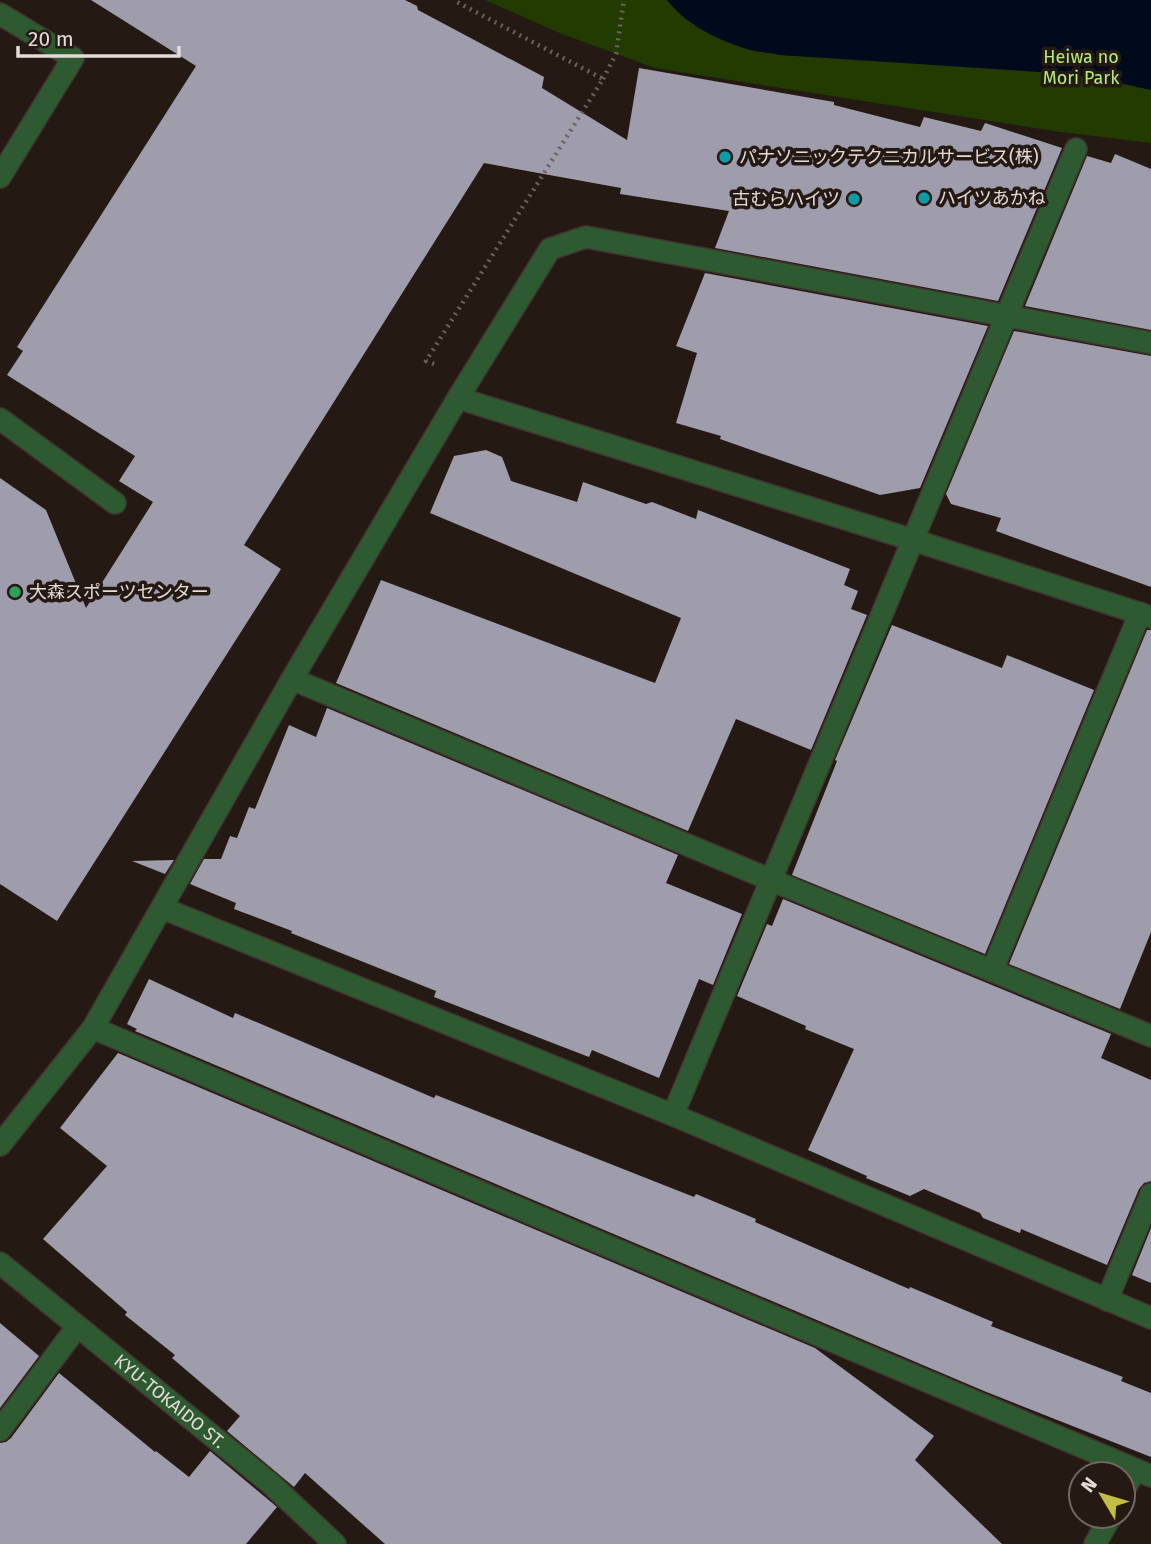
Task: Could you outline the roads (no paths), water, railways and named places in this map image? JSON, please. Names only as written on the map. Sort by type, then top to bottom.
[{"type":"street","points":[[0,14],[73,58],[0,177]]},
{"type":"street","points":[[673,1115],[1076,149]]},
{"type":"street","points":[[0,1145],[93,1028],[292,679],[458,398],[550,249],[586,237],[1151,343]]},
{"type":"street","points":[[458,398],[1146,615],[992,971]]},
{"type":"street","points":[[0,419],[115,503]]},
{"type":"street","points":[[292,679],[1151,1036]]},
{"type":"street","points":[[162,908],[673,1115],[1151,1318]]},
{"type":"street","points":[[93,1028],[1143,1473]]},
{"type":"street","points":[[1107,1300],[1151,1194]]},
{"type":"street","name":"KYU-TOKAIDO ST.","points":[[0,1263],[270,1483],[335,1544]]},
{"type":"street","points":[[0,1430],[77,1326]]},
{"type":"water","points":[[667,0],[1151,0],[1151,90],[1101,79],[1055,73],[780,55],[755,51],[700,29],[682,16]]},
{"type":"place","name":"パナソニックテクニカルサービス(株)","points":[[725,157]]},
{"type":"place","name":"ハイツあかね","points":[[924,198]]},
{"type":"place","name":"古むらハイツ","points":[[854,199]]},
{"type":"place","name":"大森スポーツセンター","points":[[15,592]]},
{"type":"park label","name":"Heiwa no Mori Park","points":[[1081,67]]}]
